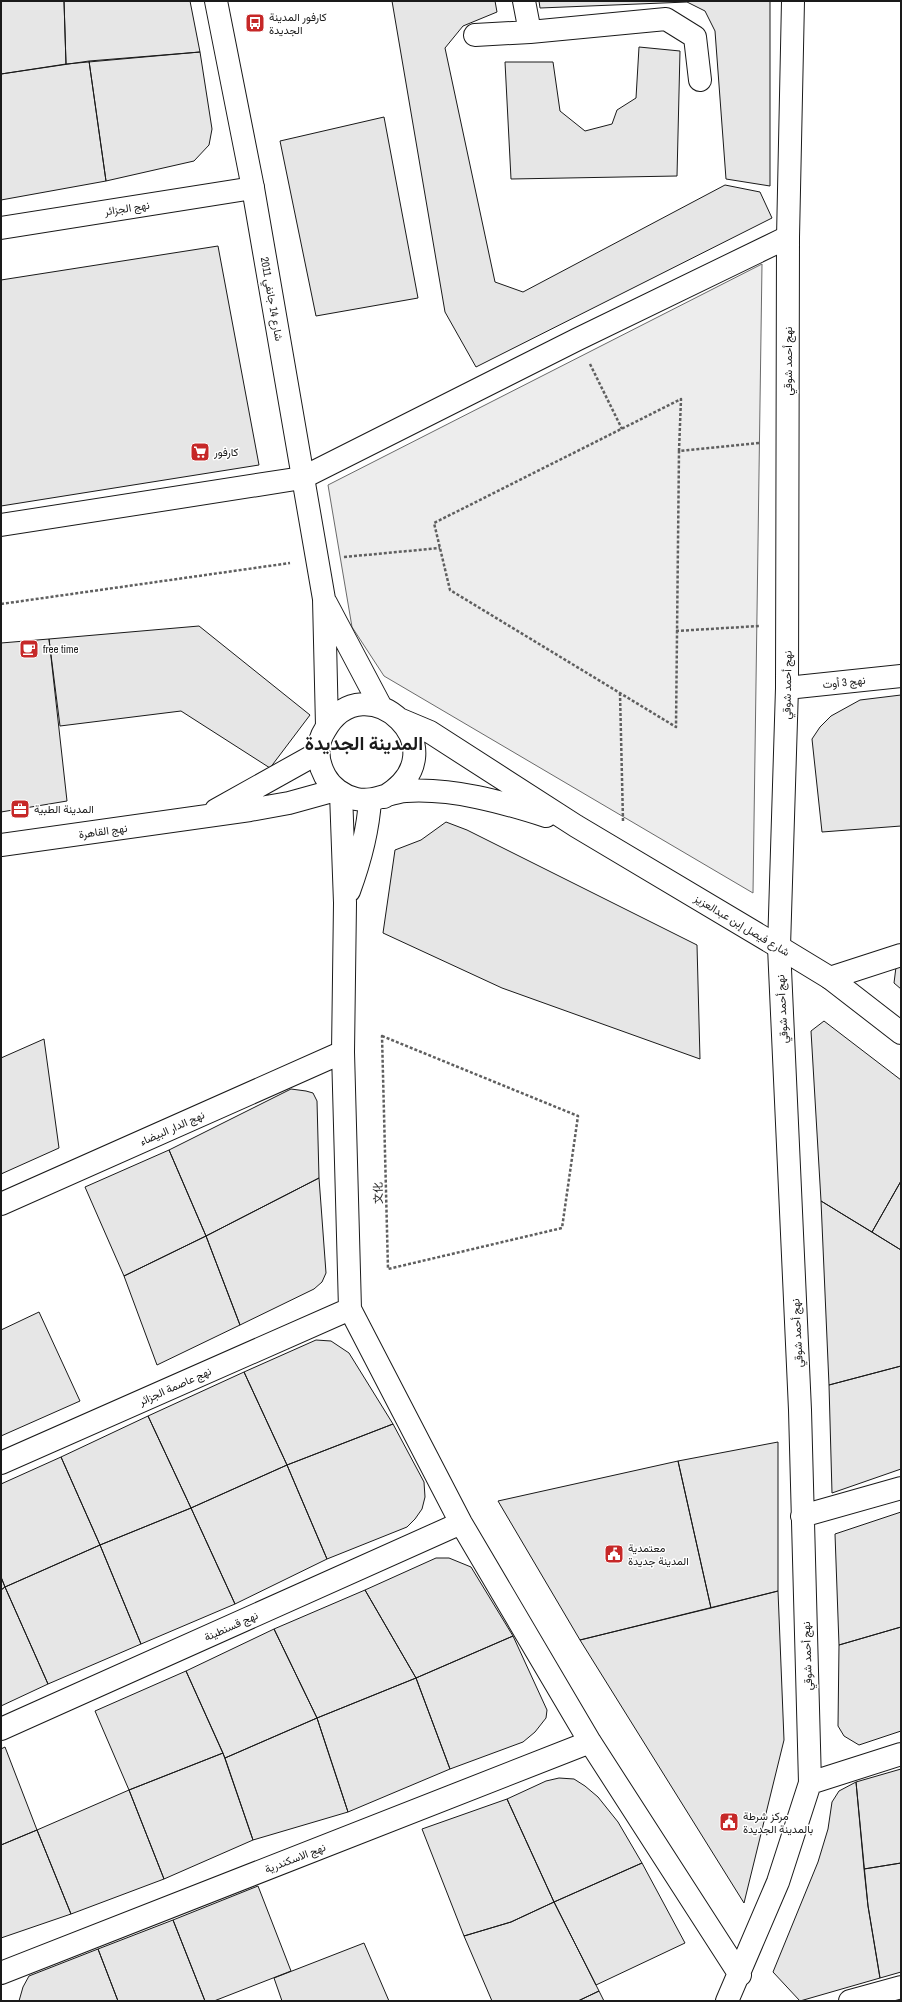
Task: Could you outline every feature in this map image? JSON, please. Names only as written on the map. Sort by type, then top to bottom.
[{"type":"street","name":"شارع 14 جانفي 2011","points":[[216,1],[253,188],[316,560],[324,599]]},
{"type":"street","points":[[524,1],[530,32]]},
{"type":"street","name":"نهج أحمد شوقي","points":[[727,2001],[740,1974],[778,1882],[810,1783],[800,1410],[779,947],[788,624],[788,237],[793,1]]},
{"type":"street","points":[[475,35],[530,32],[666,19],[695,37],[700,80]]},
{"type":"street","name":"نهج الجزائر","points":[[1,228],[253,188]]},
{"type":"street","points":[[1,526],[302,478],[578,339],[788,237]]},
{"type":"street","points":[[324,599],[380,707]]},
{"type":"street","points":[[324,599],[327,726]]},
{"type":"street","name":"نهج 3 أوت","points":[[787,688],[901,676]]},
{"type":"street","points":[[360,705],[380,707],[399,718],[430,732],[576,826],[512,805],[459,794],[405,791],[377,798],[355,799],[338,791],[325,778],[319,763],[319,743],[327,726],[336,715],[347,708],[360,705]]},
{"type":"street","points":[[345,903],[359,862],[377,798],[395,790],[404,781],[411,770],[414,757],[413,743],[406,726],[399,718]]},
{"type":"street","points":[[204,817],[318,753]]},
{"type":"street","points":[[338,791],[345,903],[342,1052],[350,1309],[461,1523],[590,1742],[740,1974]]},
{"type":"street","name":"نهج القاهرة","points":[[1,845],[204,817],[289,803],[338,791]]},
{"type":"street","name":"شارع فيصل إبن عبدالعزيز","points":[[576,826],[830,978],[901,1033]]},
{"type":"street","points":[[830,978],[901,955]]},
{"type":"street","name":"نهج الدار البيضاء","points":[[1,1204],[342,1052]]},
{"type":"street","name":"نهج عاصمة الجزائر","points":[[1,1463],[350,1309]]},
{"type":"street","points":[[802,1516],[901,1488]]},
{"type":"street","name":"نهج قسنطينة","points":[[1,1729],[461,1523]]},
{"type":"street","name":"نهج الاسكندرية","points":[[1,1973],[590,1742]]},
{"type":"street","points":[[810,1783],[901,1754]]},
{"type":"street","points":[[850,2001],[901,1987]]},
{"type":"path","points":[[578,339],[622,429]]},
{"type":"path","points":[[681,399],[676,631],[676,727],[450,590],[434,523],[622,429],[681,399]]},
{"type":"path","points":[[679,451],[787,440]]},
{"type":"path","points":[[1,604],[316,560],[440,548]]},
{"type":"path","points":[[676,631],[788,624]]},
{"type":"path","points":[[620,694],[624,856]]},
{"type":"path","name":"文化","points":[[382,1036],[578,1116],[562,1228],[388,1269],[382,1036]]},
{"type":"shaded area","points":[[762,264],[753,893],[384,676],[352,627],[328,485]]},
{"type":"building","points":[[1,1],[64,1],[66,64],[1,74]]},
{"type":"building","points":[[64,1],[190,1],[200,52],[66,64]]},
{"type":"building","points":[[392,1],[495,1],[497,12],[463,26],[445,48],[495,282],[523,292],[725,185],[760,192],[772,218],[476,367],[445,312]]},
{"type":"building","points":[[539,1],[770,1],[770,186],[726,179],[715,31],[705,11],[687,2],[540,8]]},
{"type":"building","points":[[639,47],[680,51],[677,176],[511,179],[505,62],[553,62],[560,111],[585,131],[612,124],[617,110],[636,98]]},
{"type":"building","points":[[200,52],[212,129],[209,145],[194,161],[106,181],[89,61]]},
{"type":"building","points":[[89,61],[106,181],[1,200],[1,74]]},
{"type":"building","points":[[384,117],[418,298],[316,316],[280,141]]},
{"type":"building","points":[[218,246],[259,465],[1,506],[1,280]]},
{"type":"building","points":[[199,626],[310,715],[270,768],[181,711],[60,726],[49,639]]},
{"type":"building","points":[[49,639],[67,801],[1,812],[1,643]]},
{"type":"building","points":[[901,695],[901,826],[822,832],[812,739],[820,727],[831,716],[860,700]]},
{"type":"building","points":[[446,822],[467,830],[697,945],[700,1059],[502,988],[383,933],[395,850],[421,840]]},
{"type":"building","points":[[901,966],[901,989],[894,983],[896,967]]},
{"type":"building","points":[[824,1021],[901,1080],[901,1181],[872,1232],[821,1201],[811,1031]]},
{"type":"building","points":[[44,1039],[59,1148],[1,1174],[1,1058]]},
{"type":"building","points":[[291,1089],[313,1093],[317,1101],[319,1178],[206,1236],[169,1150]]},
{"type":"building","points":[[169,1150],[206,1236],[124,1276],[85,1187]]},
{"type":"building","points":[[319,1178],[326,1273],[322,1282],[314,1289],[240,1325],[206,1236]]},
{"type":"building","points":[[901,1181],[901,1250],[872,1232]]},
{"type":"building","points":[[821,1201],[901,1250],[901,1366],[829,1385]]},
{"type":"building","points":[[206,1236],[240,1325],[157,1365],[124,1276]]},
{"type":"building","points":[[39,1312],[80,1401],[1,1436],[1,1330]]},
{"type":"building","points":[[316,1340],[331,1341],[349,1353],[393,1424],[287,1465],[244,1372]]},
{"type":"building","points":[[901,1366],[901,1469],[832,1493],[829,1385]]},
{"type":"building","points":[[244,1372],[287,1465],[191,1508],[148,1416]]},
{"type":"building","points":[[148,1416],[191,1508],[100,1545],[61,1457]]},
{"type":"building","points":[[393,1424],[424,1482],[425,1497],[422,1509],[407,1527],[327,1559],[287,1465]]},
{"type":"building","points":[[778,1442],[778,1591],[711,1608],[678,1461]]},
{"type":"building","points":[[61,1457],[100,1545],[5,1587],[1,1577],[1,1484]]},
{"type":"building","name":"معتمدية المدينة جديدة","points":[[678,1461],[711,1608],[580,1640],[498,1501]]},
{"type":"building","points":[[287,1465],[327,1559],[235,1604],[191,1508]]},
{"type":"building","points":[[191,1508],[235,1604],[141,1644],[100,1545]]},
{"type":"building","points":[[901,1512],[901,1627],[839,1645],[835,1534]]},
{"type":"building","points":[[100,1545],[141,1644],[48,1684],[5,1587]]},
{"type":"building","points":[[436,1558],[449,1558],[471,1567],[513,1636],[416,1678],[365,1590]]},
{"type":"building","points":[[1,1577],[5,1587],[1,1590]]},
{"type":"building","points":[[5,1587],[48,1684],[1,1706],[1,1590]]},
{"type":"building","points":[[365,1590],[416,1678],[317,1718],[274,1629]]},
{"type":"building","name":"مركز شرطة بالمدينة الجديدة","points":[[778,1591],[784,1740],[744,1903],[580,1640]]},
{"type":"building","points":[[901,1627],[901,1731],[859,1745],[844,1736],[838,1726],[839,1645]]},
{"type":"building","points":[[274,1629],[317,1718],[225,1758],[186,1671]]},
{"type":"building","points":[[513,1636],[547,1710],[546,1718],[535,1732],[523,1742],[450,1769],[416,1678]]},
{"type":"building","points":[[186,1671],[223,1753],[129,1790],[95,1711]]},
{"type":"building","points":[[416,1678],[450,1769],[348,1812],[317,1718]]},
{"type":"building","points":[[317,1718],[348,1812],[253,1840],[225,1758]]},
{"type":"building","points":[[5,1747],[37,1830],[1,1845],[1,1749]]},
{"type":"building","points":[[223,1753],[253,1840],[164,1879],[129,1790]]},
{"type":"building","points":[[901,1769],[901,1863],[864,1869],[856,1782]]},
{"type":"building","points":[[559,1778],[574,1779],[598,1797],[618,1822],[642,1863],[554,1902],[507,1799],[546,1781]]},
{"type":"building","points":[[856,1782],[868,1906],[880,1978],[800,2001],[773,1972],[818,1862],[828,1829],[832,1802],[839,1791]]},
{"type":"building","points":[[129,1790],[164,1879],[71,1914],[37,1830]]},
{"type":"building","points":[[507,1799],[554,1902],[511,1922],[464,1936],[422,1829]]},
{"type":"building","points":[[37,1830],[71,1914],[1,1938],[1,1845]]},
{"type":"building","points":[[642,1863],[685,1943],[596,1985],[554,1902]]},
{"type":"building","points":[[901,1863],[901,1972],[880,1978],[868,1906],[864,1869]]},
{"type":"building","points":[[258,1886],[291,1971],[214,2001],[205,2001],[173,1920]]},
{"type":"building","points":[[554,1902],[599,1991],[578,2001],[492,2001],[464,1936],[511,1922]]},
{"type":"building","points":[[173,1920],[205,2001],[118,2001],[98,1949]]},
{"type":"building","points":[[364,1943],[389,2001],[282,2001],[274,1978]]},
{"type":"building","points":[[98,1949],[118,2001],[19,2001],[23,1987],[29,1976]]},
{"type":"building","points":[[599,1991],[604,2001],[578,2001]]},
{"type":"place","name":"كارفور المدينة الجديدة","points":[[255,23]]},
{"type":"place","name":"كارفور","points":[[200,452]]},
{"type":"place","name":"free time","points":[[29,649]]},
{"type":"place","name":"المدينة الطبية","points":[[20,809]]},
{"type":"place","name":"معتمدية المدينة جديدة","points":[[614,1554]]},
{"type":"place","name":"مركز شرطة بالمدينة الجديدة","points":[[729,1822]]},
{"type":"district","name":"المدينة الجديدة","points":[[364,743]]}]
